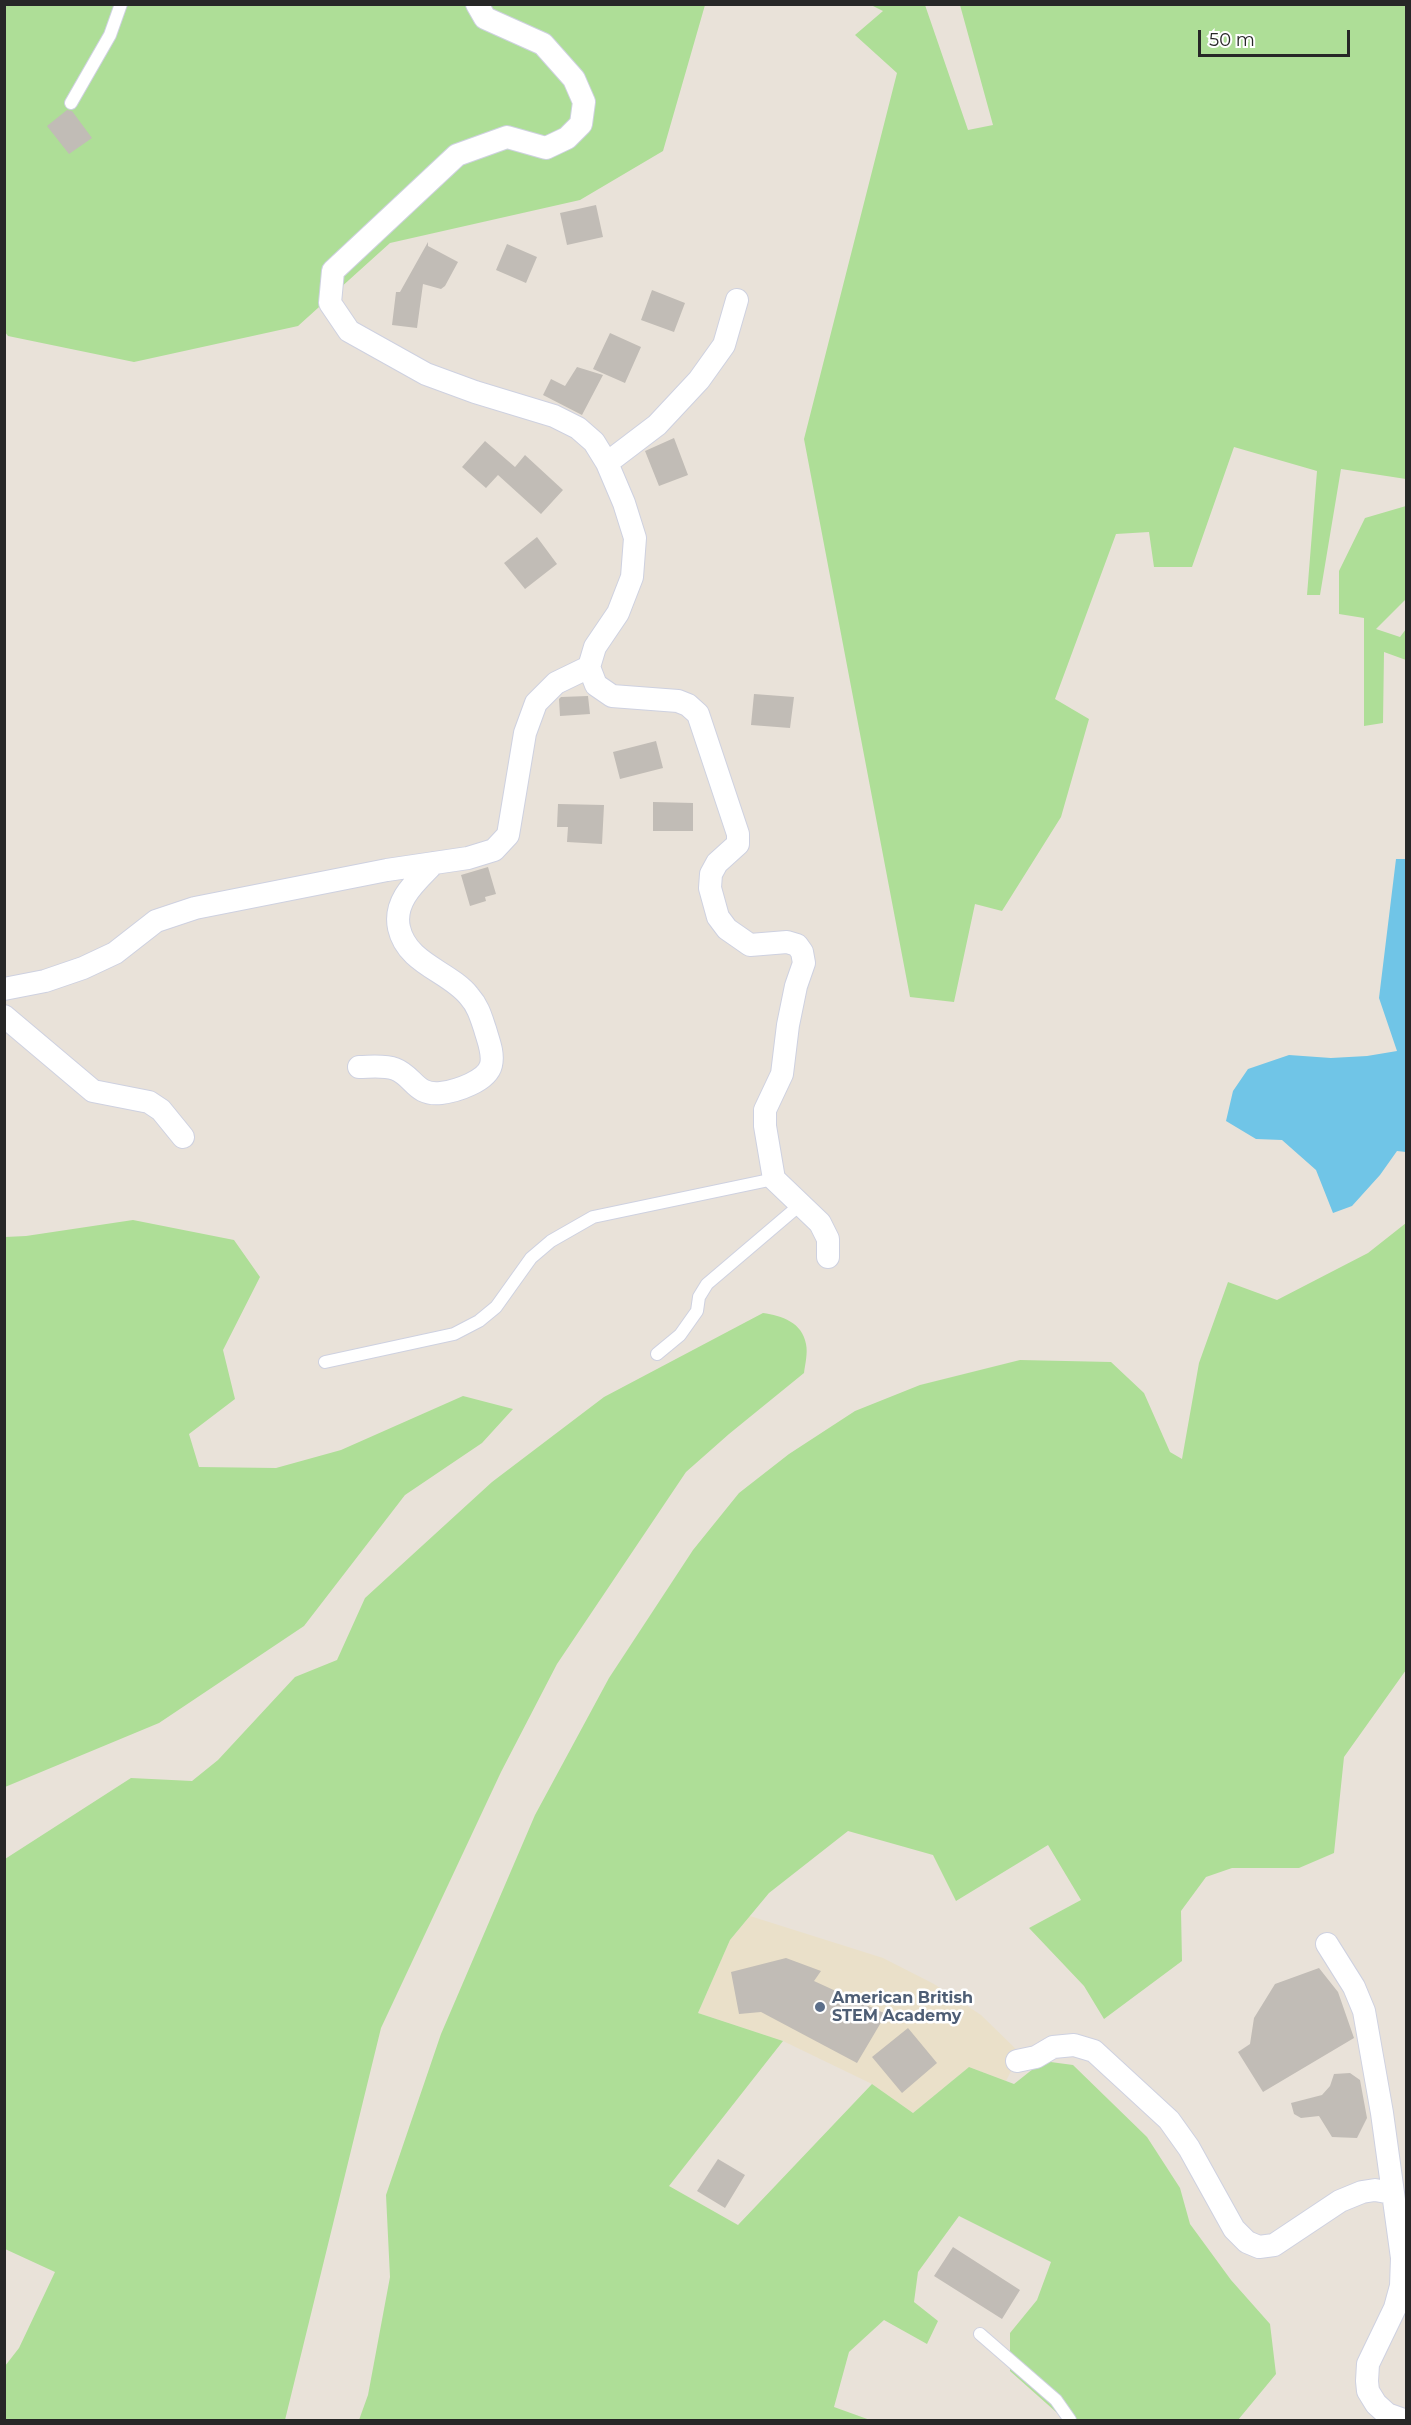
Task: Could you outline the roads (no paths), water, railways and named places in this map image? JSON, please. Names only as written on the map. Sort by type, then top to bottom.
[{"type":"street","points":[[477,4],[485,18],[543,44],[574,79],[584,102],[581,124],[567,138],[546,148],[507,137],[457,155],[333,271],[330,303],[349,331],[426,374],[474,392],[555,416],[578,428],[594,442],[607,463],[624,503],[634,538],[632,577],[618,613],[595,647],[590,667],[596,685],[612,696],[678,701],[688,705],[698,714],[738,834],[738,844],[717,863],[711,874],[710,888],[718,917],[727,929],[750,945],[787,942],[797,945],[802,952],[804,963],[796,986],[790,1016],[782,1074],[765,1110],[765,1126],[774,1179],[820,1223],[828,1239],[828,1257]]},
{"type":"street","points":[[607,463],[657,425],[699,380],[724,345],[737,300]]},
{"type":"street","points":[[4,989],[45,981],[83,968],[115,953],[156,921],[195,908],[387,870],[468,858],[494,850],[508,835],[525,733],[536,703],[556,683],[590,667]]},
{"type":"street","points":[[359,1067],[379,1066],[396,1069],[420,1090],[441,1093],[462,1087],[482,1077],[491,1066],[492,1052],[479,1011],[468,994],[408,949],[399,928],[399,907],[410,889],[434,863]]},
{"type":"street","points":[[4,1016],[93,1090],[149,1102],[161,1110],[183,1137]]},
{"type":"street","points":[[1327,1944],[1354,1987],[1364,2011],[1401,2238],[1401,2286],[1395,2308],[1368,2364],[1368,2391],[1376,2404],[1387,2414],[1404,2421]]},
{"type":"street","points":[[1017,2061],[1036,2057],[1053,2047],[1074,2045],[1094,2051],[1169,2120],[1195,2158],[1234,2229],[1247,2242],[1259,2247],[1274,2245],[1340,2201],[1362,2192],[1375,2190],[1392,2193]]},
{"type":"lane","points":[[71,103],[110,35],[121,4]]},
{"type":"lane","points":[[325,1362],[454,1334],[479,1321],[496,1307],[531,1258],[551,1241],[593,1217],[774,1179]]},
{"type":"lane","points":[[657,1354],[680,1335],[697,1311],[699,1297],[707,1284],[801,1204]]},
{"type":"lane","points":[[980,2334],[1056,2400],[1070,2421]]},
{"type":"water","points":[[1396,859],[1406,859],[1406,1152],[1397,1151],[1380,1175],[1352,1206],[1333,1213],[1316,1170],[1282,1140],[1256,1139],[1226,1121],[1233,1091],[1248,1069],[1289,1055],[1331,1058],[1367,1056],[1397,1051],[1379,998]]},
{"type":"place","name":"American British STEM Academy","points":[[820,2007]]}]
